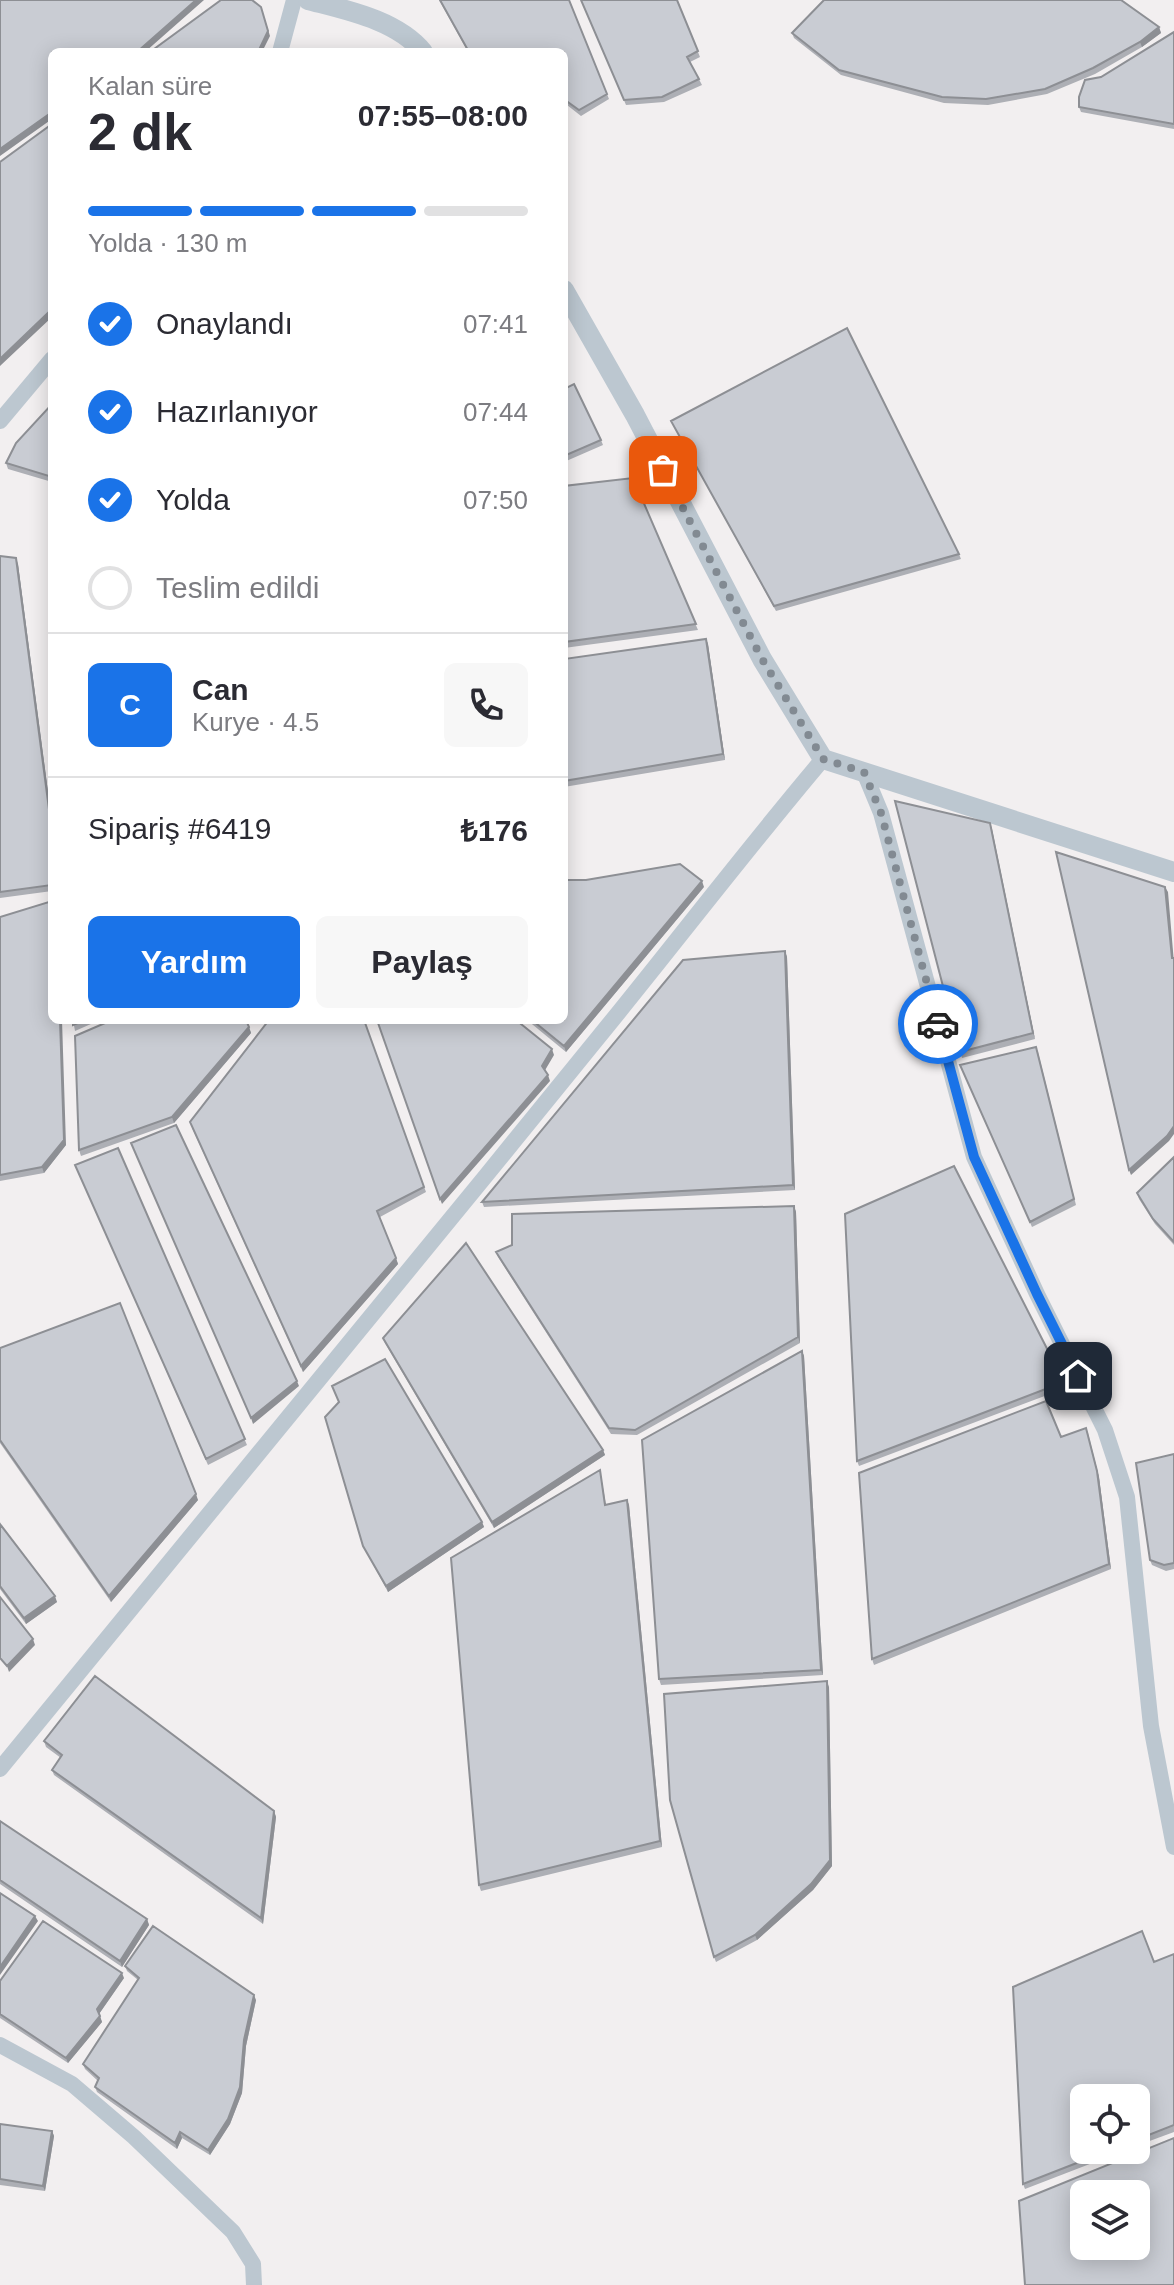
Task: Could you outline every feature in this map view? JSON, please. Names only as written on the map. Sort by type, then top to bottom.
[{"type":"street","points":[[281,48],[294,0]]},
{"type":"street","points":[[308,0],[359,14],[412,39],[420,48]]},
{"type":"street","points":[[568,297],[635,415],[762,659],[823,759],[1174,872]]},
{"type":"street","points":[[0,421],[48,364]]},
{"type":"street","points":[[0,1769],[295,1412],[742,854],[823,759]]},
{"type":"street","points":[[864,772],[881,813],[974,1157],[1037,1294],[1105,1430],[1127,1497],[1151,1726],[1174,1847]]},
{"type":"street","points":[[0,2045],[72,2084],[134,2137],[233,2232],[253,2264],[254,2285]]},
{"type":"building","points":[[0,0],[196,0],[142,48],[48,48],[48,115],[0,149]]},
{"type":"building","points":[[221,0],[252,0],[261,7],[268,31],[260,48],[155,48]]},
{"type":"building","points":[[440,0],[569,0],[607,94],[579,110],[568,103],[568,48],[467,48]]},
{"type":"building","points":[[581,0],[677,0],[698,51],[687,57],[699,79],[662,97],[624,100]]},
{"type":"building","points":[[824,0],[1121,0],[1159,27],[1140,42],[1093,68],[1045,89],[986,99],[942,97],[839,70],[792,33]]},
{"type":"building","points":[[1174,32],[1174,124],[1079,107],[1085,80],[1101,77]]},
{"type":"building","points":[[48,127],[48,313],[0,359],[0,162]]},
{"type":"building","points":[[847,328],[959,554],[774,606],[671,421]]},
{"type":"building","points":[[574,384],[601,440],[568,454],[568,387]]},
{"type":"building","points":[[48,408],[48,476],[6,463],[16,443]]},
{"type":"building","points":[[633,478],[696,624],[568,641],[568,486]]},
{"type":"building","points":[[0,556],[16,558],[48,802],[48,886],[0,892]]},
{"type":"building","points":[[706,639],[723,754],[568,780],[568,658]]},
{"type":"building","points":[[895,801],[990,823],[1033,1033],[960,1052]]},
{"type":"building","points":[[1056,852],[1165,887],[1174,958],[1174,1126],[1129,1170]]},
{"type":"building","points":[[680,864],[702,881],[564,1046],[537,1024],[568,1024],[568,880],[586,880]]},
{"type":"building","points":[[48,902],[48,1024],[60,1024],[64,1140],[42,1167],[0,1175],[0,917]]},
{"type":"building","points":[[785,951],[793,1185],[482,1202],[683,960]]},
{"type":"building","points":[[103,1024],[248,1024],[249,1027],[172,1117],[79,1150],[75,1036]]},
{"type":"building","points":[[266,1024],[365,1024],[424,1187],[377,1211],[396,1258],[301,1366],[190,1122]]},
{"type":"building","points":[[378,1024],[521,1024],[552,1049],[542,1066],[548,1075],[440,1199]]},
{"type":"building","points":[[1036,1047],[1074,1199],[1030,1222],[960,1065]]},
{"type":"building","points":[[176,1125],[297,1381],[251,1418],[131,1143]]},
{"type":"building","points":[[118,1148],[245,1439],[206,1459],[75,1165]]},
{"type":"building","points":[[1174,1157],[1174,1242],[1153,1219],[1137,1193]]},
{"type":"building","points":[[954,1166],[1064,1382],[857,1461],[845,1214]]},
{"type":"building","points":[[794,1206],[798,1337],[635,1430],[609,1428],[496,1252],[512,1245],[512,1214]]},
{"type":"building","points":[[466,1243],[603,1450],[492,1522],[383,1338]]},
{"type":"building","points":[[120,1303],[196,1494],[109,1596],[0,1440],[0,1348]]},
{"type":"building","points":[[802,1351],[821,1670],[659,1679],[642,1440]]},
{"type":"building","points":[[385,1359],[482,1522],[386,1586],[363,1546],[325,1417],[339,1402],[332,1386]]},
{"type":"building","points":[[1046,1401],[1061,1437],[1086,1428],[1097,1471],[1109,1564],[872,1659],[859,1473]]},
{"type":"building","points":[[1174,1454],[1174,1563],[1164,1565],[1150,1560],[1136,1463]]},
{"type":"building","points":[[600,1470],[605,1505],[627,1500],[660,1841],[479,1885],[451,1558]]},
{"type":"building","points":[[0,1524],[55,1596],[24,1618],[0,1586]]},
{"type":"building","points":[[0,1597],[33,1639],[7,1666],[0,1658]]},
{"type":"building","points":[[95,1676],[274,1811],[261,1918],[52,1770],[62,1755],[44,1741]]},
{"type":"building","points":[[827,1681],[830,1860],[811,1884],[755,1935],[714,1957],[670,1800],[664,1694]]},
{"type":"building","points":[[0,1821],[147,1919],[120,1961],[0,1880]]},
{"type":"building","points":[[0,1893],[35,1916],[0,1967]]},
{"type":"building","points":[[43,1921],[122,1973],[97,2009],[100,2016],[66,2058],[0,2014],[0,1981]]},
{"type":"building","points":[[153,1926],[254,1995],[244,2040],[240,2087],[228,2119],[208,2150],[180,2132],[175,2143],[95,2087],[99,2078],[83,2064],[139,1978],[125,1966]]},
{"type":"building","points":[[1142,1931],[1154,1962],[1174,1954],[1174,2125],[1150,2134],[1150,2084],[1070,2084],[1070,2164],[1074,2164],[1023,2184],[1013,1987]]},
{"type":"building","points":[[0,2124],[52,2131],[43,2186],[0,2179]]},
{"type":"building","points":[[1174,2138],[1174,2285],[1025,2285],[1019,2201],[1070,2180],[1070,2260],[1150,2260],[1150,2180],[1071,2180],[1110,2164],[1150,2164],[1150,2148]]},
{"type":"way so far","points":[[663,470],[762,659],[823,759],[864,772],[881,813],[938,1024]]},
{"type":"route","points":[[938,1024],[974,1157],[1078,1376]]}]
